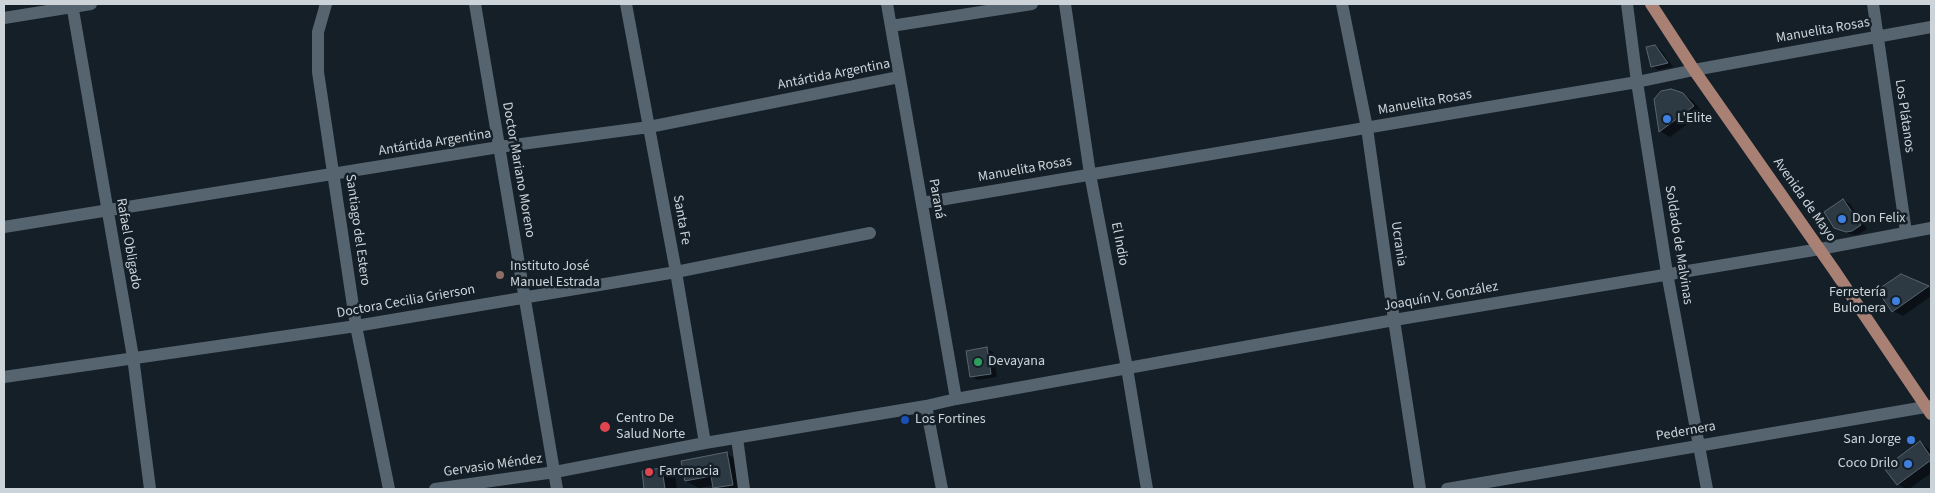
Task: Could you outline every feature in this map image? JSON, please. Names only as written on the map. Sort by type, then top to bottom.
[{"type":"main road","name":"Avenida de Mayo","points":[[1651,4],[1694,70],[1930,409]]},
{"type":"street","points":[[4,18],[72,5],[91,4]]},
{"type":"street","name":"Santiago del Estero","points":[[326,4],[318,32],[318,72],[356,326],[389,489]]},
{"type":"street","name":"Doctor Mariano Moreno","points":[[475,4],[557,489]]},
{"type":"street","name":"Santa Fe","points":[[626,4],[676,272],[704,443]]},
{"type":"street","name":"Paraná","points":[[887,4],[956,398]]},
{"type":"street","points":[[891,26],[1032,4]]},
{"type":"street","name":"El Indio","points":[[1065,4],[1090,174],[1127,368],[1147,489]]},
{"type":"street","name":"Ucrania","points":[[1342,4],[1368,128],[1394,320],[1420,489]]},
{"type":"street","name":"Soldado de Malvinas","points":[[1627,4],[1637,82],[1667,273],[1707,489]]},
{"type":"street","name":"Los Plátanos","points":[[1873,4],[1906,232]]},
{"type":"street","name":"Rafael Obligado","points":[[72,5],[106,210],[133,357],[150,489]]},
{"type":"street","name":"Manuelita Rosas","points":[[922,203],[1637,82],[1931,27]]},
{"type":"street","name":"Antártida Argentina","points":[[4,227],[499,147],[649,127],[900,78]]},
{"type":"street","name":"Joaquín V. González","points":[[737,438],[926,406],[956,398],[1394,320],[1820,249],[1931,228]]},
{"type":"street","name":"Doctora Cecilia Grierson","points":[[4,377],[356,326],[676,272],[870,233]]},
{"type":"street","points":[[926,406],[942,489]]},
{"type":"street","name":"Pedernera","points":[[1447,489],[1699,445],[1930,409]]},
{"type":"street","points":[[737,438],[744,489]]},
{"type":"street","name":"Gervasio Méndez","points":[[435,489],[555,472],[737,438]]},
{"type":"building","points":[[1655,45],[1668,63],[1651,67],[1646,47]]},
{"type":"building","name":"L'Elite","points":[[1671,89],[1683,93],[1694,106],[1659,132],[1654,99],[1661,91]]},
{"type":"building","name":"Don Felix","points":[[1843,199],[1861,225],[1852,231],[1846,232],[1834,228],[1824,212]]},
{"type":"building","name":"Ferretería Bulonera","points":[[1901,274],[1929,286],[1892,312],[1877,290]]},
{"type":"building","name":"Devayana","points":[[987,347],[991,374],[970,377],[966,351]]},
{"type":"building","name":"Coco Drilo","points":[[1920,441],[1931,457],[1931,460],[1897,485],[1884,468]]},
{"type":"building","points":[[727,452],[733,485],[713,488],[711,476],[685,481],[681,461]]},
{"type":"building","points":[[662,468],[665,489],[644,489],[642,471]]},
{"type":"place","name":"L'Elite","points":[[1667,119]]},
{"type":"place","name":"Don Felix","points":[[1842,219]]},
{"type":"place","name":"Instituto José Manuel Estrada","points":[[500,275]]},
{"type":"place","name":"Ferretería Bulonera","points":[[1896,301]]},
{"type":"place","name":"Devayana","points":[[978,362]]},
{"type":"place","name":"Los Fortines","points":[[905,420]]},
{"type":"place","name":"Centro De Salud Norte","points":[[605,427]]},
{"type":"place","name":"San Jorge","points":[[1911,440]]},
{"type":"place","name":"Coco Drilo","points":[[1908,464]]},
{"type":"place","name":"Farcmacia","points":[[649,472]]}]
